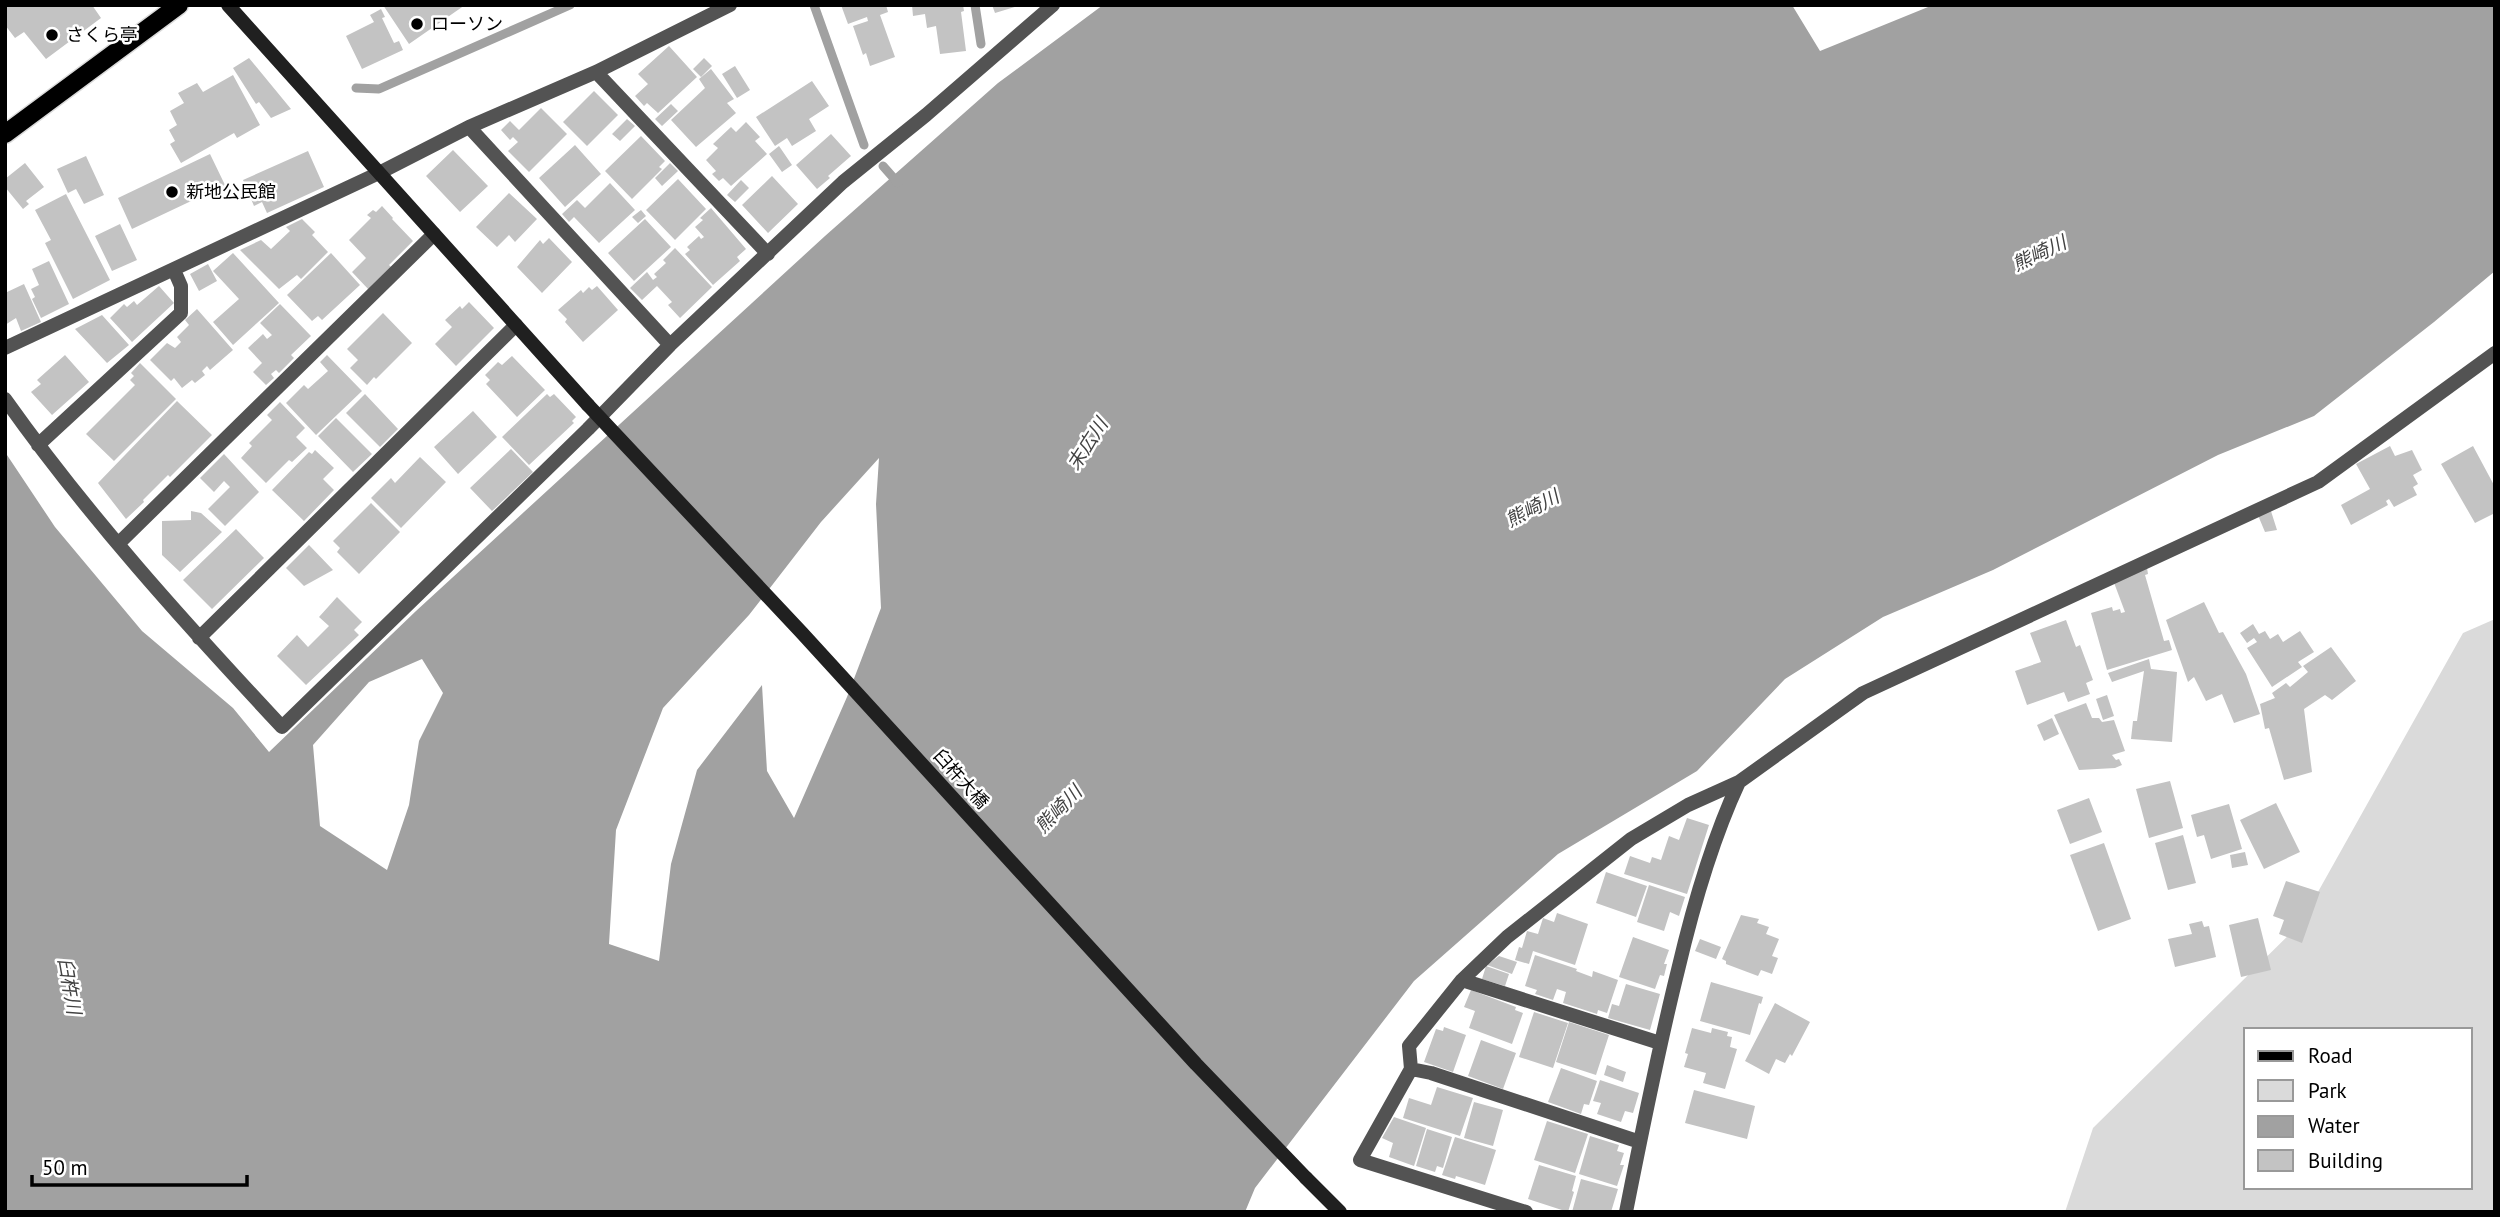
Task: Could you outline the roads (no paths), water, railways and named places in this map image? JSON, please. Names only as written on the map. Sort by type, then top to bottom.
[{"type":"main road","points":[[5,134],[179,5]]},
{"type":"street","name":"臼杵大橋","points":[[228,5],[587,405],[802,634],[1177,1043],[1340,1212]]},
{"type":"street","points":[[5,348],[379,173],[469,127],[596,72],[730,5]]},
{"type":"street","points":[[5,399],[38,445],[118,544],[282,727],[588,429],[670,345],[844,181],[926,115],[1053,5]]},
{"type":"street","points":[[596,72],[768,254]]},
{"type":"street","points":[[469,127],[670,345]]},
{"type":"street","points":[[118,544],[434,234]]},
{"type":"street","points":[[38,445],[181,313],[181,286],[174,270]]},
{"type":"street","points":[[200,638],[516,325]]},
{"type":"street","points":[[1526,1212],[1360,1160],[1411,1069],[1409,1046],[1462,980],[1507,937],[1632,839],[1688,805],[1739,782],[1863,693],[2318,481],[2495,353]]},
{"type":"street","points":[[1626,1212],[1660,1043],[1692,910],[1721,820],[1739,782]]},
{"type":"street","points":[[1462,980],[1660,1043]]},
{"type":"street","points":[[1411,1069],[1431,1073],[1640,1143]]},
{"type":"water","points":[[1103,5],[1792,5],[1820,51],[1933,5],[2495,5],[2495,271],[2314,416],[2218,455],[1993,570],[1883,617],[1785,679],[1697,771],[1558,854],[1414,981],[1255,1188],[1245,1212],[5,1212],[5,452],[55,527],[142,631],[233,708],[269,752],[416,611],[825,236],[998,83]],"holes":[[[879,458],[876,504],[881,608],[847,697],[794,818],[767,771],[762,685],[697,770],[671,864],[659,961],[609,944],[616,830],[663,708],[749,615],[821,522]],[[422,659],[443,693],[419,741],[409,805],[387,870],[320,826],[313,745],[369,682]]]},
{"type":"waterway","points":[[356,88],[379,89],[570,5]]},
{"type":"waterway","points":[[814,5],[864,145]]},
{"type":"waterway","points":[[975,5],[981,44]]},
{"type":"waterway","points":[[883,166],[898,183]]},
{"type":"place","name":"ローソン","points":[[417,24]]},
{"type":"place","name":"さくら亭","points":[[52,35]]},
{"type":"place","name":"新地公民館","points":[[172,192]]},
{"type":"water label","name":"熊崎川","points":[[2039,253]]},
{"type":"water label","name":"末広川","points":[[1087,444]]},
{"type":"water label","name":"熊崎川","points":[[1532,508]]},
{"type":"water label","name":"熊崎川","points":[[1058,809]]},
{"type":"water label","name":"臼杵川","points":[[70,986]]}]
